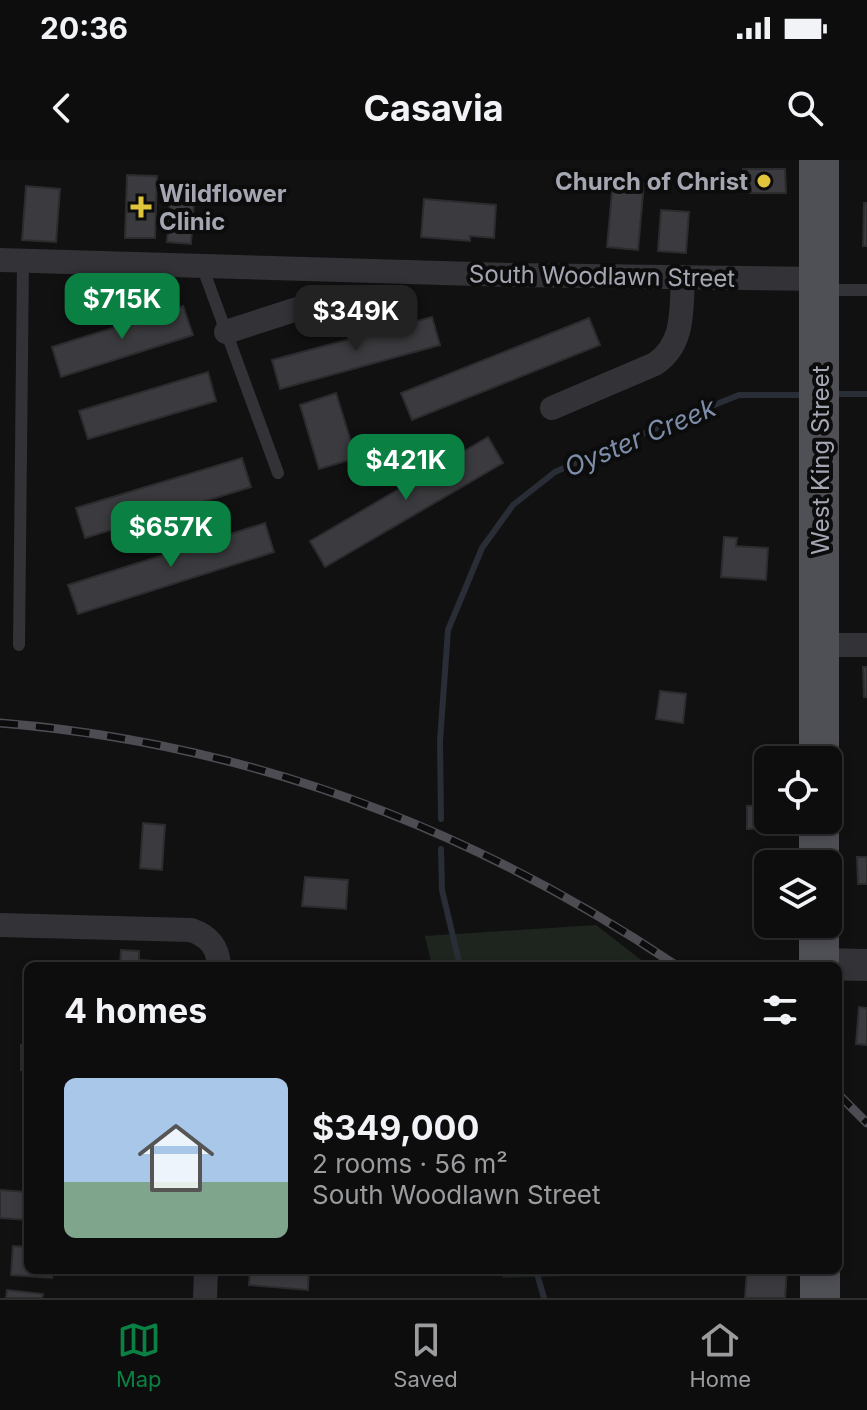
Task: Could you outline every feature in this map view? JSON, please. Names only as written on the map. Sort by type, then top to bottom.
[{"type":"main road","name":"West King Street","points":[[819,160],[819,746]]},
{"type":"main road","points":[[819,938],[819,962]]},
{"type":"main road","points":[[820,1274],[820,1298]]},
{"type":"street","name":"South Woodlawn Street","points":[[11,260],[683,277],[820,284]]},
{"type":"street","points":[[552,408],[655,364],[668,355],[681,321],[683,277]]},
{"type":"street","points":[[226,332],[319,302]]},
{"type":"street","points":[[820,645],[867,645]]},
{"type":"street","points":[[0,925],[191,930],[210,940],[219,962]]},
{"type":"street","points":[[842,965],[867,965]]},
{"type":"street","points":[[205,1298],[206,1274]]},
{"type":"lane","points":[[11,260],[19,645]]},
{"type":"lane","points":[[202,266],[278,473]]},
{"type":"lane","points":[[820,284],[867,290]]},
{"type":"shaded area","points":[[596,925],[644,962],[431,962],[425,936]]},
{"type":"shaded area","points":[[502,1274],[642,1274],[503,1278]]},
{"type":"building","name":"Church of Christ","points":[[743,169],[785,169],[786,193],[743,193]]},
{"type":"building","name":"Wildflower Clinic","points":[[127,175],[157,176],[155,238],[125,238]]},
{"type":"building","points":[[613,180],[644,183],[638,250],[607,247]]},
{"type":"building","points":[[26,186],[60,189],[56,242],[22,240]]},
{"type":"building","points":[[424,199],[496,205],[494,238],[470,236],[470,241],[421,237]]},
{"type":"building","points":[[170,201],[194,202],[191,244],[167,242]]},
{"type":"building","points":[[864,203],[867,203],[867,246],[863,246]]},
{"type":"building","points":[[661,210],[689,212],[686,253],[658,251]]},
{"type":"building","points":[[183,306],[193,335],[61,377],[52,347]]},
{"type":"building","points":[[432,317],[440,345],[280,389],[272,360]]},
{"type":"building","points":[[589,318],[600,345],[412,420],[401,393]]},
{"type":"building","points":[[208,372],[216,401],[88,439],[79,411]]},
{"type":"building","points":[[336,393],[356,458],[319,469],[300,405]]},
{"type":"building","points":[[488,437],[503,463],[325,567],[310,541]]},
{"type":"building","points":[[242,458],[251,487],[85,538],[76,508]]},
{"type":"building","points":[[265,523],[274,552],[78,614],[68,585]]},
{"type":"building","points":[[724,537],[737,538],[736,546],[768,548],[766,580],[721,577]]},
{"type":"building","points":[[863,667],[867,667],[867,697],[864,697]]},
{"type":"building","points":[[660,691],[686,694],[683,723],[656,719]]},
{"type":"building","points":[[747,806],[754,806],[754,829],[747,829]]},
{"type":"building","points":[[143,823],[165,825],[162,870],[140,868]]},
{"type":"building","points":[[857,857],[867,857],[867,884],[858,884]]},
{"type":"building","points":[[305,877],[348,880],[346,909],[302,906]]},
{"type":"building","points":[[121,950],[139,951],[139,960],[167,962],[120,962]]},
{"type":"building","points":[[859,1007],[867,1008],[867,1045],[856,1044]]},
{"type":"building","points":[[21,1045],[24,1045],[24,1070],[21,1070]]},
{"type":"building","points":[[0,1190],[24,1192],[24,1220],[0,1218]]},
{"type":"building","points":[[13,1246],[24,1247],[24,1274],[52,1274],[52,1278],[11,1275]]},
{"type":"building","points":[[250,1274],[309,1274],[308,1290],[249,1285]]},
{"type":"building","points":[[747,1274],[787,1274],[785,1298],[745,1298]]},
{"type":"building","points":[[7,1290],[43,1294],[42,1298],[6,1298]]},
{"type":"waterway","name":"Oyster Creek","points":[[831,394],[867,394]]},
{"type":"waterway","name":"Oyster Creek","points":[[441,819],[440,741],[448,630],[482,548],[513,505],[555,472],[739,395],[803,395]]},
{"type":"waterway","name":"Oyster Creek","points":[[441,849],[442,890],[459,962]]},
{"type":"waterway","name":"Oyster Creek","points":[[537,1274],[544,1298]]},
{"type":"railway","points":[[0,723],[92,734],[182,750],[269,772],[355,800],[438,834],[520,873],[671,962]]},
{"type":"railway","points":[[842,1098],[867,1123]]},
{"type":"place","name":"Church of Christ","points":[[764,181]]},
{"type":"place","name":"Wildflower Clinic","points":[[141,207]]}]
